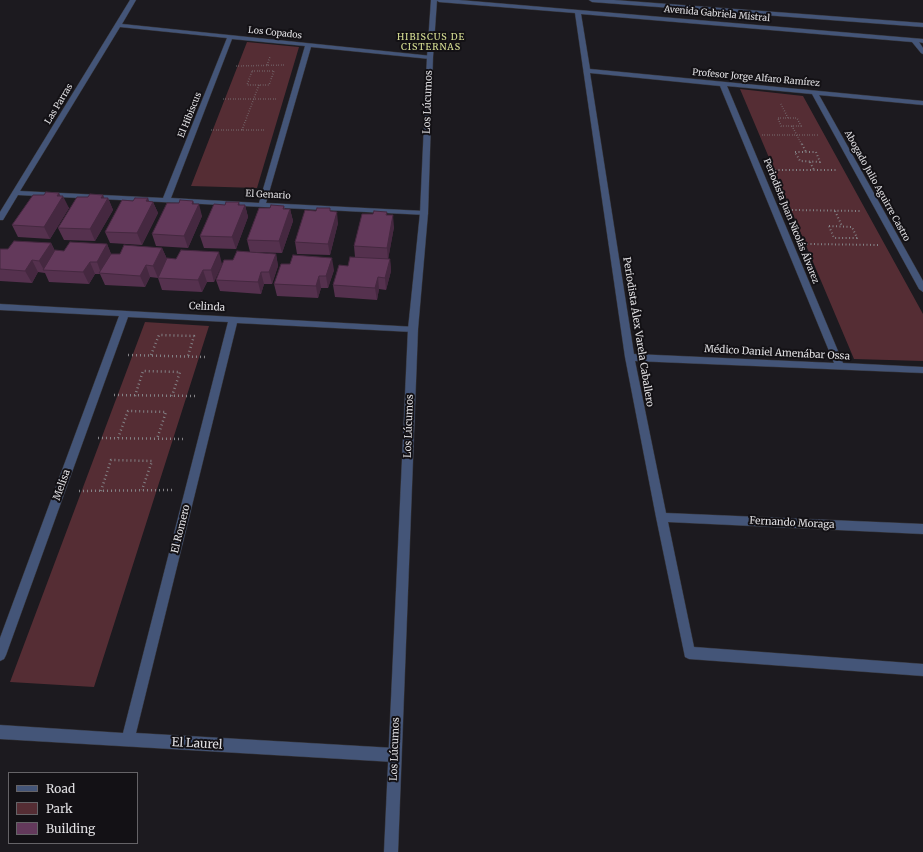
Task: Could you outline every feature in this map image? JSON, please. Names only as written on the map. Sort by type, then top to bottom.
[{"type":"street","name":"Las Parras","points":[[0,218],[133,0]]},
{"type":"street","name":"Los Lúcumos","points":[[391,852],[413,329],[424,213],[430,57],[434,0]]},
{"type":"street","name":"Avenida Gabriela Mistral","points":[[439,0],[923,41]]},
{"type":"street","name":"Avenida Gabriela Mistral","points":[[592,0],[923,25]]},
{"type":"street","name":"Periodista Álex Varela Caballero","points":[[578,12],[630,357],[688,653],[923,670]]},
{"type":"street","name":"Los Copados","points":[[118,25],[430,57]]},
{"type":"street","name":"El Hibiscus","points":[[166,200],[230,37]]},
{"type":"street","points":[[914,40],[923,52]]},
{"type":"street","points":[[262,204],[308,45]]},
{"type":"street","name":"Profesor Jorge Alfaro Ramírez","points":[[586,71],[923,103]]},
{"type":"street","name":"Periodista Juan Nicolás Álvarez","points":[[723,84],[840,366]]},
{"type":"street","name":"Abogado Julio Aguirre Castro","points":[[814,92],[923,289]]},
{"type":"street","name":"El Genario","points":[[15,193],[424,213]]},
{"type":"street","name":"Celinda","points":[[0,307],[413,329]]},
{"type":"street","name":"Melisa","points":[[0,656],[125,314]]},
{"type":"street","name":"El Romero","points":[[128,740],[233,319]]},
{"type":"street","name":"Médico Daniel Amenábar Ossa","points":[[630,357],[923,370]]},
{"type":"street","name":"Fernando Moraga","points":[[661,517],[923,529]]},
{"type":"street","name":"El Laurel","points":[[0,732],[394,755]]},
{"type":"path","points":[[219,66],[302,65]]},
{"type":"path","points":[[252,71],[274,71],[269,85],[259,85],[247,85],[252,71]]},
{"type":"path","points":[[242,130],[259,85]]},
{"type":"path","points":[[206,99],[292,99]]},
{"type":"path","points":[[780,102],[788,118]]},
{"type":"path","points":[[778,118],[797,118],[801,126],[792,126],[781,126],[778,118]]},
{"type":"path","points":[[792,126],[806,152]]},
{"type":"path","points":[[194,130],[283,131]]},
{"type":"path","points":[[744,135],[838,135]]},
{"type":"path","points":[[796,152],[816,152],[820,162],[810,162],[800,162],[796,152]]},
{"type":"path","points":[[810,162],[814,170]]},
{"type":"path","points":[[759,170],[857,170]]},
{"type":"path","points":[[776,210],[880,211]]},
{"type":"path","points":[[835,211],[842,226]]},
{"type":"path","points":[[829,226],[852,227],[857,238],[848,238],[834,238],[829,226]]},
{"type":"path","points":[[848,238],[851,244]]},
{"type":"path","points":[[790,244],[898,245]]},
{"type":"path","points":[[151,355],[159,335],[194,336],[188,356]]},
{"type":"path","points":[[110,355],[224,357]]},
{"type":"path","points":[[135,396],[143,371],[180,372],[172,396]]},
{"type":"path","points":[[95,395],[214,396]]},
{"type":"path","points":[[118,438],[128,411],[166,412],[157,439]]},
{"type":"path","points":[[79,438],[203,440]]},
{"type":"path","points":[[100,490],[111,460],[152,461],[142,490]]},
{"type":"path","points":[[60,490],[190,490]]},
{"type":"green space","points":[[247,42],[299,47],[257,188],[191,186]]},
{"type":"green space","points":[[740,89],[803,96],[923,314],[923,361],[854,359]]},
{"type":"green space","points":[[145,322],[209,326],[94,687],[10,682]]},
{"type":"building","points":[[46,192],[59,193],[57,196],[63,196],[44,227],[12,225],[33,195],[44,195]]},
{"type":"building","points":[[90,194],[103,195],[101,198],[108,198],[90,229],[58,228],[77,197],[88,197]]},
{"type":"building","points":[[135,198],[148,198],[146,201],[153,202],[137,233],[105,232],[122,200],[133,201]]},
{"type":"building","points":[[180,200],[193,201],[192,204],[199,204],[184,236],[152,234],[167,203],[179,203]]},
{"type":"building","points":[[226,202],[239,202],[238,205],[245,205],[232,237],[200,236],[214,204],[225,205]]},
{"type":"building","points":[[271,205],[284,206],[283,209],[290,209],[279,241],[247,240],[259,208],[270,208]]},
{"type":"building","points":[[317,208],[330,208],[330,211],[337,212],[328,244],[295,242],[305,210],[316,211]]},
{"type":"building","points":[[374,211],[387,212],[386,215],[393,215],[387,248],[354,246],[362,214],[373,214]]},
{"type":"building","points":[[14,241],[51,243],[39,261],[32,260],[25,271],[0,269],[0,249],[8,249]]},
{"type":"building","points":[[70,242],[107,244],[97,262],[90,262],[83,272],[43,270],[55,250],[64,251]]},
{"type":"building","points":[[124,245],[162,248],[153,266],[146,265],[140,276],[99,273],[111,254],[120,254]]},
{"type":"building","points":[[181,250],[219,252],[211,270],[203,270],[198,280],[158,278],[167,258],[176,259]]},
{"type":"building","points":[[237,251],[276,254],[269,272],[261,272],[258,282],[216,280],[224,260],[233,260]]},
{"type":"building","points":[[293,255],[332,258],[326,276],[319,276],[316,286],[274,284],[281,264],[290,264]]},
{"type":"building","points":[[350,257],[390,259],[385,278],[378,277],[375,288],[333,285],[339,265],[348,266]]},
{"type":"district","name":"HIBISCUS DE CISTERNAS","points":[[431,42]]}]
